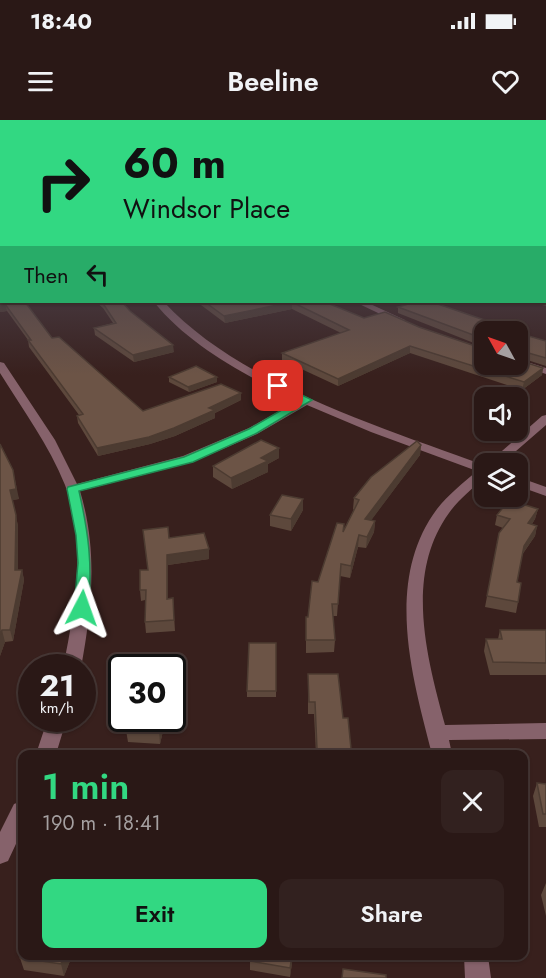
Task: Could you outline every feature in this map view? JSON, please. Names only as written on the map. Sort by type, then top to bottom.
[{"type":"street","points":[[160,303],[182,324],[229,359],[307,400],[474,466]]},
{"type":"street","points":[[362,303],[413,326]]},
{"type":"street","points":[[528,365],[546,371]]},
{"type":"street","points":[[0,366],[51,445],[73,489],[85,563],[80,630],[75,654]]},
{"type":"street","points":[[73,489],[189,459],[253,431],[307,400]]},
{"type":"street","points":[[506,453],[546,418]]},
{"type":"street","points":[[441,750],[416,631],[414,597],[417,568],[427,536],[442,513],[474,480]]},
{"type":"street","points":[[528,485],[546,492]]},
{"type":"street","points":[[437,733],[546,731]]},
{"type":"street","points":[[47,750],[53,732]]},
{"type":"street","points":[[0,854],[18,818]]},
{"type":"street","points":[[476,960],[478,978]]},
{"type":"building","points":[[0,303],[26,303],[52,338],[59,337],[143,411],[221,384],[241,393],[209,408],[215,410],[174,428],[149,437],[97,448],[77,416],[83,414],[28,340],[31,340],[5,304],[0,305]]},
{"type":"building","points":[[103,303],[123,303],[173,345],[133,355],[94,328],[116,323]]},
{"type":"building","points":[[206,303],[287,303],[224,316]]},
{"type":"building","points":[[294,303],[327,303],[364,318],[385,312],[419,327],[474,346],[474,366],[410,346],[338,379],[282,353],[349,330]]},
{"type":"building","points":[[412,303],[435,303],[487,321],[474,321],[474,335],[398,307]]},
{"type":"building","points":[[528,336],[546,341],[546,358],[528,353]]},
{"type":"building","points":[[528,363],[543,368],[524,382],[502,375],[528,375]]},
{"type":"building","points":[[196,366],[217,377],[188,387],[169,377]]},
{"type":"building","points":[[261,440],[279,448],[261,458],[268,461],[231,478],[213,466]]},
{"type":"building","points":[[417,441],[421,445],[365,519],[375,521],[367,537],[359,535],[351,566],[341,564],[338,604],[332,604],[335,640],[306,640],[306,617],[308,617],[312,581],[318,582],[337,523],[344,524],[343,532],[359,500],[354,498],[371,477]]},
{"type":"building","points":[[0,444],[13,470],[16,489],[10,490],[16,515],[15,570],[22,570],[10,630],[2,630],[0,635]]},
{"type":"building","points":[[282,495],[303,499],[291,519],[270,515]]},
{"type":"building","points":[[528,506],[538,509],[528,523],[537,526],[524,546],[517,582],[521,583],[518,602],[487,596],[499,533],[510,519],[497,515],[503,507]]},
{"type":"building","points":[[168,527],[169,538],[204,533],[209,549],[167,555],[167,599],[173,598],[174,620],[145,622],[146,590],[140,590],[140,570],[148,570],[143,530]]},
{"type":"building","points":[[500,630],[546,630],[546,663],[493,662],[486,639],[502,639]]},
{"type":"building","points":[[249,643],[276,643],[276,691],[247,691]]},
{"type":"building","points":[[308,674],[338,674],[343,718],[348,718],[351,749],[317,749],[315,702],[309,702]]},
{"type":"building","points":[[537,783],[546,784],[546,814],[543,814]]},
{"type":"building","points":[[34,960],[62,960],[61,964]]},
{"type":"building","points":[[250,960],[291,960],[290,968]]},
{"type":"building","points":[[343,969],[386,975],[386,978],[342,978]]},
{"type":"route","points":[[82,608],[85,563],[73,489],[150,471],[189,459],[253,431],[307,400],[278,386]]}]
